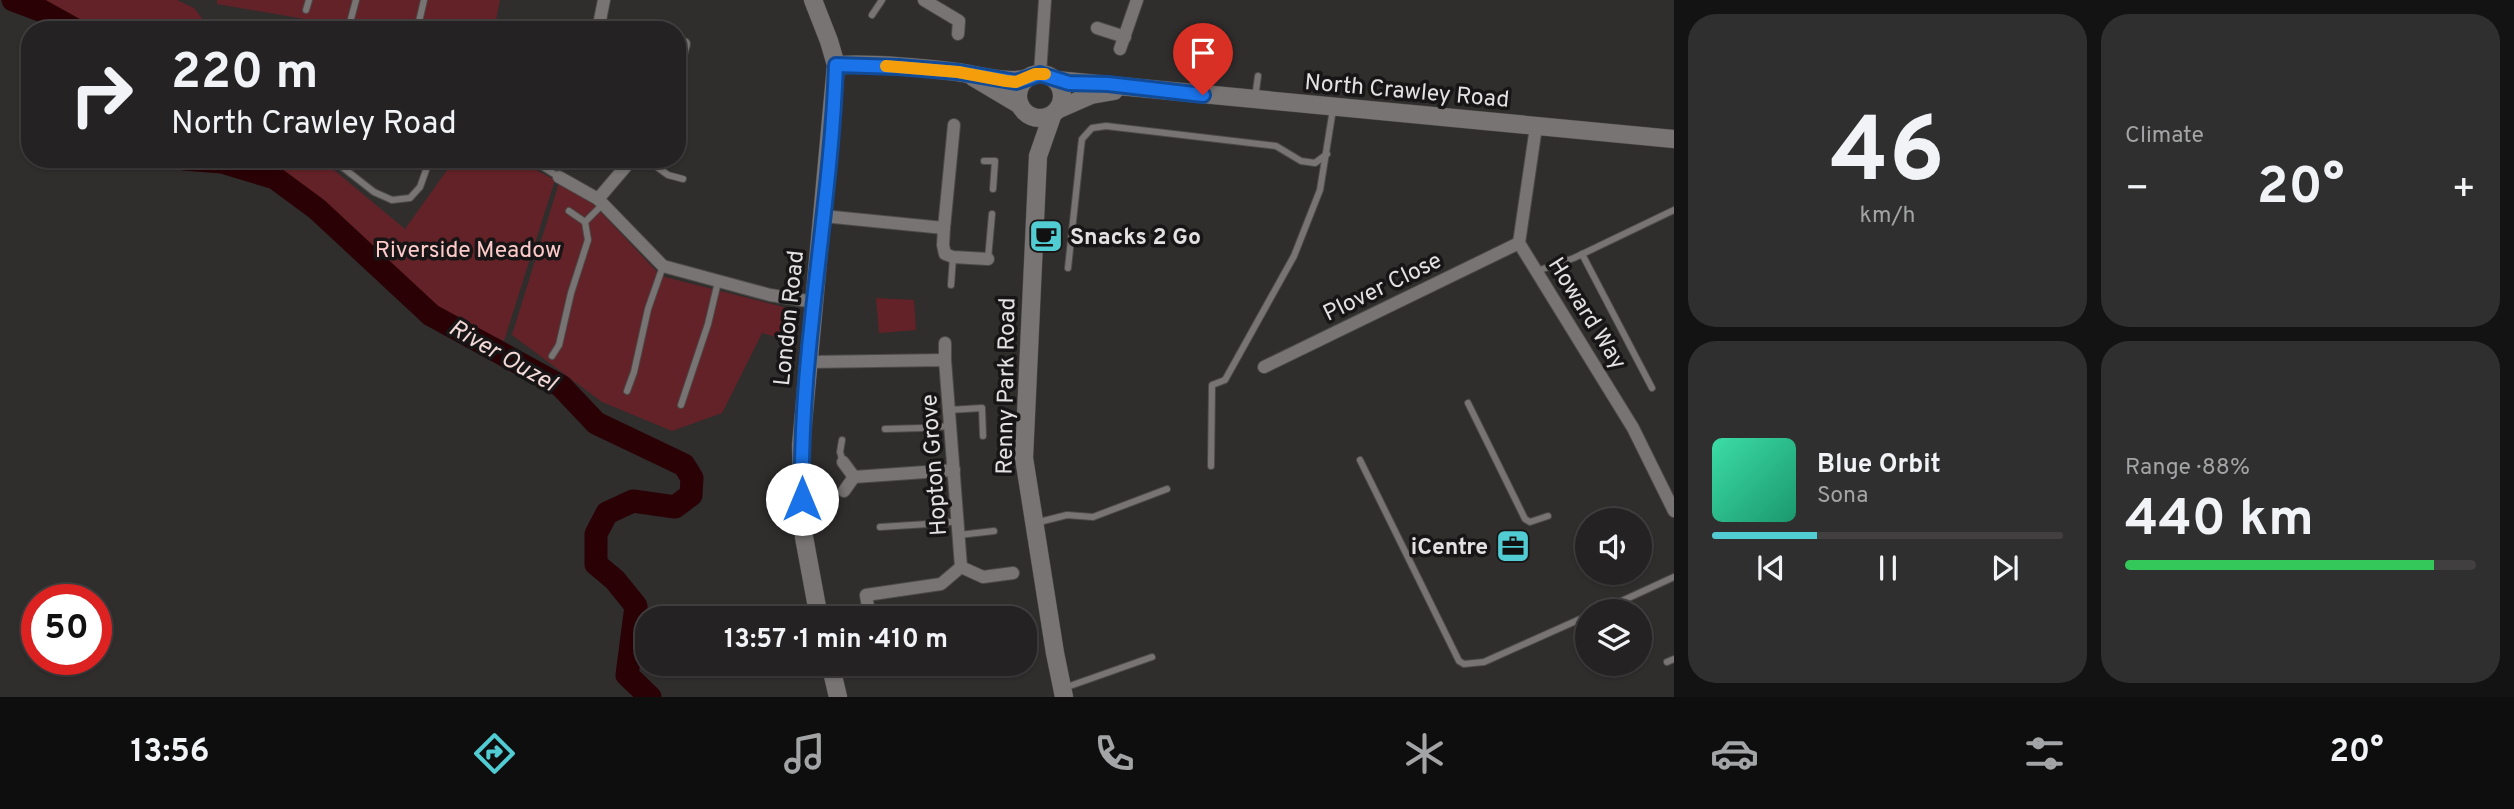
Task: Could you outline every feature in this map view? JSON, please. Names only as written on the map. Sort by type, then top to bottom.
[{"type":"street","points":[[600,21],[604,0]]},
{"type":"street","points":[[813,0],[836,65]]},
{"type":"street","points":[[924,0],[938,4],[959,20],[958,34]]},
{"type":"street","points":[[1041,77],[1045,0]]},
{"type":"street","points":[[1120,50],[1137,0]]},
{"type":"street","points":[[1097,28],[1125,37]]},
{"type":"street","name":"North Crawley Road","points":[[836,65],[877,65],[1016,82],[1041,77],[1135,89],[1674,139]]},
{"type":"street","name":"London Road","points":[[816,606],[802,519],[801,445],[836,65]]},
{"type":"street","name":"North Crawley Road","points":[[970,75],[1021,108]]},
{"type":"street","points":[[1041,77],[1063,97],[1055,113],[1037,119],[1021,108],[1018,94],[1041,77]]},
{"type":"street","name":"North Crawley Road","points":[[1055,113],[1091,95],[1135,89]]},
{"type":"street","name":"Renny Park Road","points":[[1021,108],[1038,156]]},
{"type":"street","name":"Renny Park Road","points":[[1055,113],[1038,156],[1024,444],[1033,523],[1063,693]]},
{"type":"street","points":[[954,125],[954,158],[944,228],[945,254],[988,259]]},
{"type":"street","name":"Howard Way","points":[[1536,127],[1519,243],[1633,428],[1674,510]]},
{"type":"street","points":[[600,202],[623,168]]},
{"type":"street","points":[[559,177],[600,202],[663,266],[770,295],[814,302]]},
{"type":"street","points":[[823,216],[944,228]]},
{"type":"street","name":"Plover Close","points":[[1264,367],[1519,243]]},
{"type":"street","name":"Hopton Grove","points":[[945,343],[961,567]]},
{"type":"street","name":"Hopton Grove","points":[[808,362],[945,360]]},
{"type":"street","points":[[842,462],[854,477]]},
{"type":"street","points":[[854,477],[954,470]]},
{"type":"street","points":[[844,491],[854,477]]},
{"type":"street","name":"Hopton Grove","points":[[961,567],[983,577],[1013,573]]},
{"type":"street","name":"Hopton Grove","points":[[868,606],[866,594],[941,584],[961,567]]},
{"type":"street","points":[[833,676],[838,697]]},
{"type":"lane","points":[[306,10],[309,0]]},
{"type":"lane","points":[[350,21],[356,0]]},
{"type":"lane","points":[[419,21],[424,0]]},
{"type":"lane","points":[[872,15],[882,0]]},
{"type":"lane","points":[[1255,100],[1258,76]]},
{"type":"lane","points":[[1211,466],[1212,385],[1225,380],[1294,256],[1320,190],[1333,107]]},
{"type":"lane","points":[[1068,268],[1082,139],[1091,128],[1106,126],[1276,146],[1301,160],[1315,163],[1327,154]]},
{"type":"lane","points":[[984,161],[995,162],[993,189]]},
{"type":"lane","points":[[343,168],[374,192],[392,200],[410,198],[428,168]]},
{"type":"lane","points":[[544,168],[559,177]]},
{"type":"lane","points":[[658,168],[668,175],[683,179]]},
{"type":"lane","points":[[552,356],[559,345],[571,293],[588,240],[586,222],[600,202]]},
{"type":"lane","points":[[1537,271],[1582,254],[1674,210]]},
{"type":"lane","points":[[569,211],[586,222]]},
{"type":"lane","points":[[988,259],[992,214]]},
{"type":"lane","points":[[1582,254],[1652,388]]},
{"type":"lane","points":[[951,285],[953,257]]},
{"type":"lane","points":[[627,391],[663,266]]},
{"type":"lane","points":[[681,405],[708,324],[718,282]]},
{"type":"lane","points":[[1468,403],[1525,519],[1530,522],[1548,516]]},
{"type":"lane","points":[[950,410],[982,408],[983,436]]},
{"type":"lane","points":[[933,427],[951,426]]},
{"type":"lane","points":[[885,429],[922,428]]},
{"type":"lane","points":[[842,440],[842,462]]},
{"type":"lane","points":[[1360,460],[1464,664],[1484,662],[1575,621]]},
{"type":"lane","points":[[1033,523],[1067,515],[1093,517],[1167,489]]},
{"type":"lane","points":[[941,523],[958,521]]},
{"type":"lane","points":[[880,527],[928,524]]},
{"type":"lane","points":[[959,535],[994,531]]},
{"type":"lane","points":[[1626,599],[1674,577]]},
{"type":"lane","points":[[1063,693],[1152,657]]},
{"type":"green space","points":[[32,0],[177,0],[194,8],[204,21],[79,21]]},
{"type":"green space","points":[[217,0],[500,0],[496,21],[316,21],[217,4]]},
{"type":"green space","name":"Riverside Meadow","points":[[262,168],[331,168],[405,229],[449,168],[532,168],[555,180],[504,341],[440,311],[388,260],[285,175]]},
{"type":"green space","points":[[559,183],[593,204],[661,276],[799,311],[794,342],[762,333],[722,413],[672,431],[602,402],[512,335]]},
{"type":"green space","points":[[876,298],[914,300],[916,330],[879,333]]},
{"type":"waterway","name":"River Ouzel","points":[[13,0],[60,21]]},
{"type":"waterway","name":"River Ouzel","points":[[242,168],[275,178],[317,209],[431,315],[561,386],[596,423],[684,465],[692,478],[691,495],[675,507],[633,501],[607,513],[596,534],[596,564],[615,580],[636,606],[627,675],[650,697]]},
{"type":"slow traffic","points":[[886,66],[958,72],[1016,82],[1035,74],[1045,74]]},
{"type":"place","name":"Snacks 2 Go","points":[[1046,236]]},
{"type":"place","name":"iCentre","points":[[1513,546]]},
{"type":"route","points":[[802,499],[803,413],[819,268],[836,65],[877,65],[958,72],[1016,82],[1040,74],[1069,83],[1108,84],[1203,95]]}]
